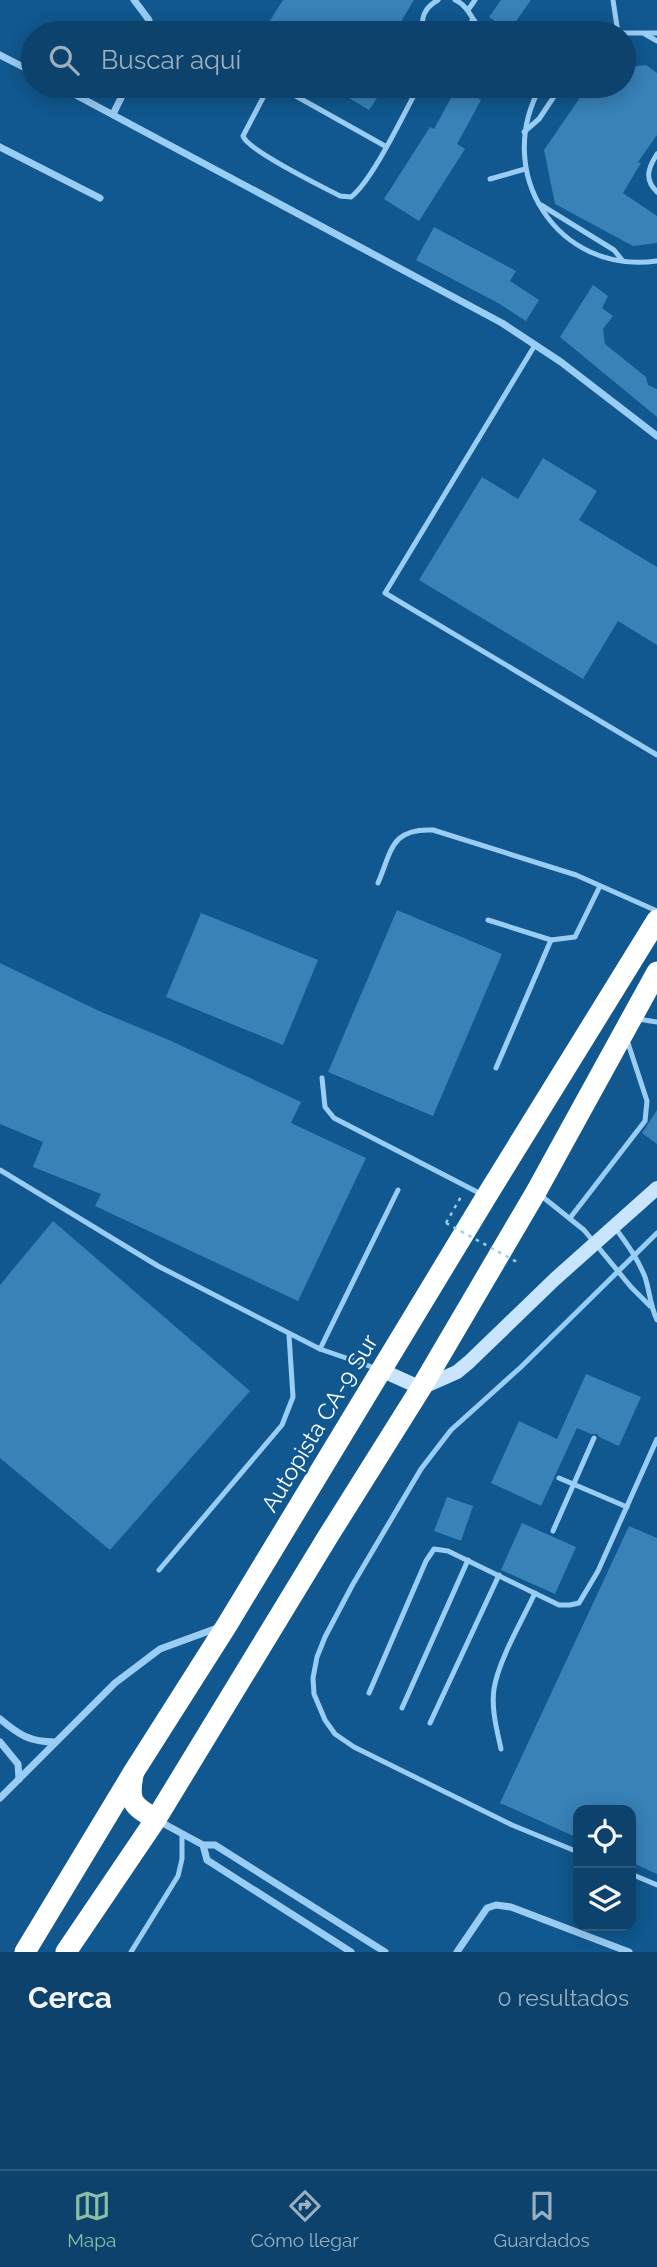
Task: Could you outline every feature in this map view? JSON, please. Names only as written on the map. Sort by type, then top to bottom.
[{"type":"highway","name":"Autopista CA-9 Sur","points":[[25,1952],[133,1773],[228,1625],[657,920]]},
{"type":"highway","points":[[66,1952],[156,1819],[421,1388],[536,1192],[657,972]]},
{"type":"highway","points":[[133,1773],[130,1793],[132,1799],[141,1810],[156,1819]]},
{"type":"main road","points":[[381,1370],[421,1388],[457,1372],[594,1242],[657,1188]]},
{"type":"street","points":[[134,0],[149,21]]},
{"type":"street","points":[[0,55],[21,66]]},
{"type":"street","points":[[83,98],[502,323],[657,436]]},
{"type":"street","points":[[113,114],[121,98]]},
{"type":"street","points":[[0,147],[100,198]]},
{"type":"street","points":[[0,1798],[115,1683],[160,1649],[228,1625]]},
{"type":"street","points":[[0,1719],[24,1737],[38,1742],[56,1742]]},
{"type":"street","points":[[0,1742],[18,1764],[19,1779]]},
{"type":"street","points":[[156,1819],[203,1845],[215,1845],[385,1952]]},
{"type":"street","points":[[203,1845],[207,1860],[351,1952]]},
{"type":"street","points":[[457,1952],[487,1908],[496,1905],[511,1907],[629,1952]]},
{"type":"lane","points":[[422,21],[430,5],[438,0]]},
{"type":"lane","points":[[455,0],[461,2],[475,21]]},
{"type":"lane","points":[[468,10],[475,0]]},
{"type":"lane","points":[[613,0],[617,21]]},
{"type":"lane","points":[[471,17],[471,21]]},
{"type":"lane","points":[[636,32],[657,33]]},
{"type":"lane","points":[[641,32],[657,41]]},
{"type":"lane","points":[[263,98],[243,136],[246,143],[340,197],[351,197],[360,190],[412,98]]},
{"type":"lane","points":[[299,98],[385,146]]},
{"type":"lane","points":[[534,98],[524,132],[525,169],[538,204],[561,233],[592,253],[623,261],[657,261]]},
{"type":"lane","points":[[524,132],[539,119],[553,98]]},
{"type":"lane","points":[[657,154],[648,167],[652,186],[657,192]]},
{"type":"lane","points":[[490,179],[525,169]]},
{"type":"lane","points":[[538,204],[614,250],[623,261]]},
{"type":"lane","points":[[535,345],[385,593],[657,755]]},
{"type":"lane","points":[[378,883],[398,837],[413,829],[433,830],[576,875],[657,911]]},
{"type":"lane","points":[[488,920],[551,940],[575,937],[600,886]]},
{"type":"lane","points":[[496,1068],[551,940]]},
{"type":"lane","points":[[570,1218],[645,1121],[647,1101],[628,1025],[657,1022]]},
{"type":"lane","points":[[322,1079],[326,1107],[334,1118],[486,1197]]},
{"type":"lane","points":[[0,1170],[158,1266],[289,1335],[381,1370]]},
{"type":"lane","points":[[320,1349],[398,1189]]},
{"type":"lane","points":[[536,1192],[570,1218],[650,1306]]},
{"type":"lane","points":[[613,1226],[634,1254],[646,1279],[650,1306],[657,1321]]},
{"type":"lane","points":[[573,1850],[512,1825],[354,1747],[335,1734],[326,1720],[314,1694],[313,1678],[317,1657],[342,1605],[421,1469],[451,1430],[531,1358],[657,1233]]},
{"type":"lane","points":[[159,1570],[282,1425],[293,1397],[289,1335]]},
{"type":"lane","points":[[553,1531],[594,1438]]},
{"type":"lane","points":[[369,1693],[428,1556],[437,1548],[468,1560],[559,1605],[579,1602],[598,1571],[657,1439]]},
{"type":"lane","points":[[559,1478],[627,1507]]},
{"type":"lane","points":[[402,1708],[468,1560]]},
{"type":"lane","points":[[430,1723],[499,1575]]},
{"type":"lane","points":[[501,1749],[494,1711],[494,1689],[498,1673],[535,1592]]},
{"type":"lane","points":[[131,1952],[178,1876],[183,1834]]},
{"type":"lane","points":[[636,1876],[657,1885]]},
{"type":"path","points":[[463,1192],[446,1223],[517,1262]]},
{"type":"building","points":[[283,0],[414,0],[401,21],[270,21]]},
{"type":"building","points":[[501,0],[531,0],[516,21],[495,21],[489,17]]},
{"type":"building","points":[[646,65],[657,73],[657,135],[638,162],[641,163],[623,193],[657,216],[657,243],[633,246],[555,204],[544,150],[580,98],[636,98],[636,66]]},
{"type":"building","points":[[349,98],[377,98],[369,110]]},
{"type":"building","points":[[451,98],[481,100],[457,144],[465,149],[419,221],[384,199],[430,127],[434,129]]},
{"type":"building","points":[[434,227],[516,271],[510,281],[539,300],[526,321],[498,303],[416,260]]},
{"type":"building","points":[[593,285],[608,296],[602,308],[613,316],[603,329],[605,344],[646,377],[648,385],[657,389],[657,417],[560,337]]},
{"type":"building","points":[[543,458],[597,491],[579,520],[657,567],[657,645],[618,621],[583,679],[419,580],[482,477],[518,499]]},
{"type":"building","points":[[397,910],[502,954],[433,1116],[328,1072]]},
{"type":"building","points":[[201,913],[318,960],[283,1045],[166,997]]},
{"type":"building","points":[[0,963],[301,1102],[291,1123],[366,1158],[298,1301],[95,1206],[101,1194],[33,1167],[43,1142],[0,1124]]},
{"type":"building","points":[[657,1110],[657,1144],[642,1133]]},
{"type":"building","points":[[53,1221],[250,1391],[110,1550],[0,1458],[0,1285]]},
{"type":"building","points":[[586,1374],[641,1397],[619,1446],[597,1434],[577,1428],[541,1506],[491,1483],[519,1421],[557,1439]]},
{"type":"building","points":[[447,1497],[473,1506],[461,1541],[434,1531]]},
{"type":"building","points":[[522,1523],[576,1547],[555,1594],[501,1570]]},
{"type":"building","points":[[629,1526],[657,1538],[657,1874],[636,1864],[636,1805],[573,1805],[573,1836],[500,1803]]}]
